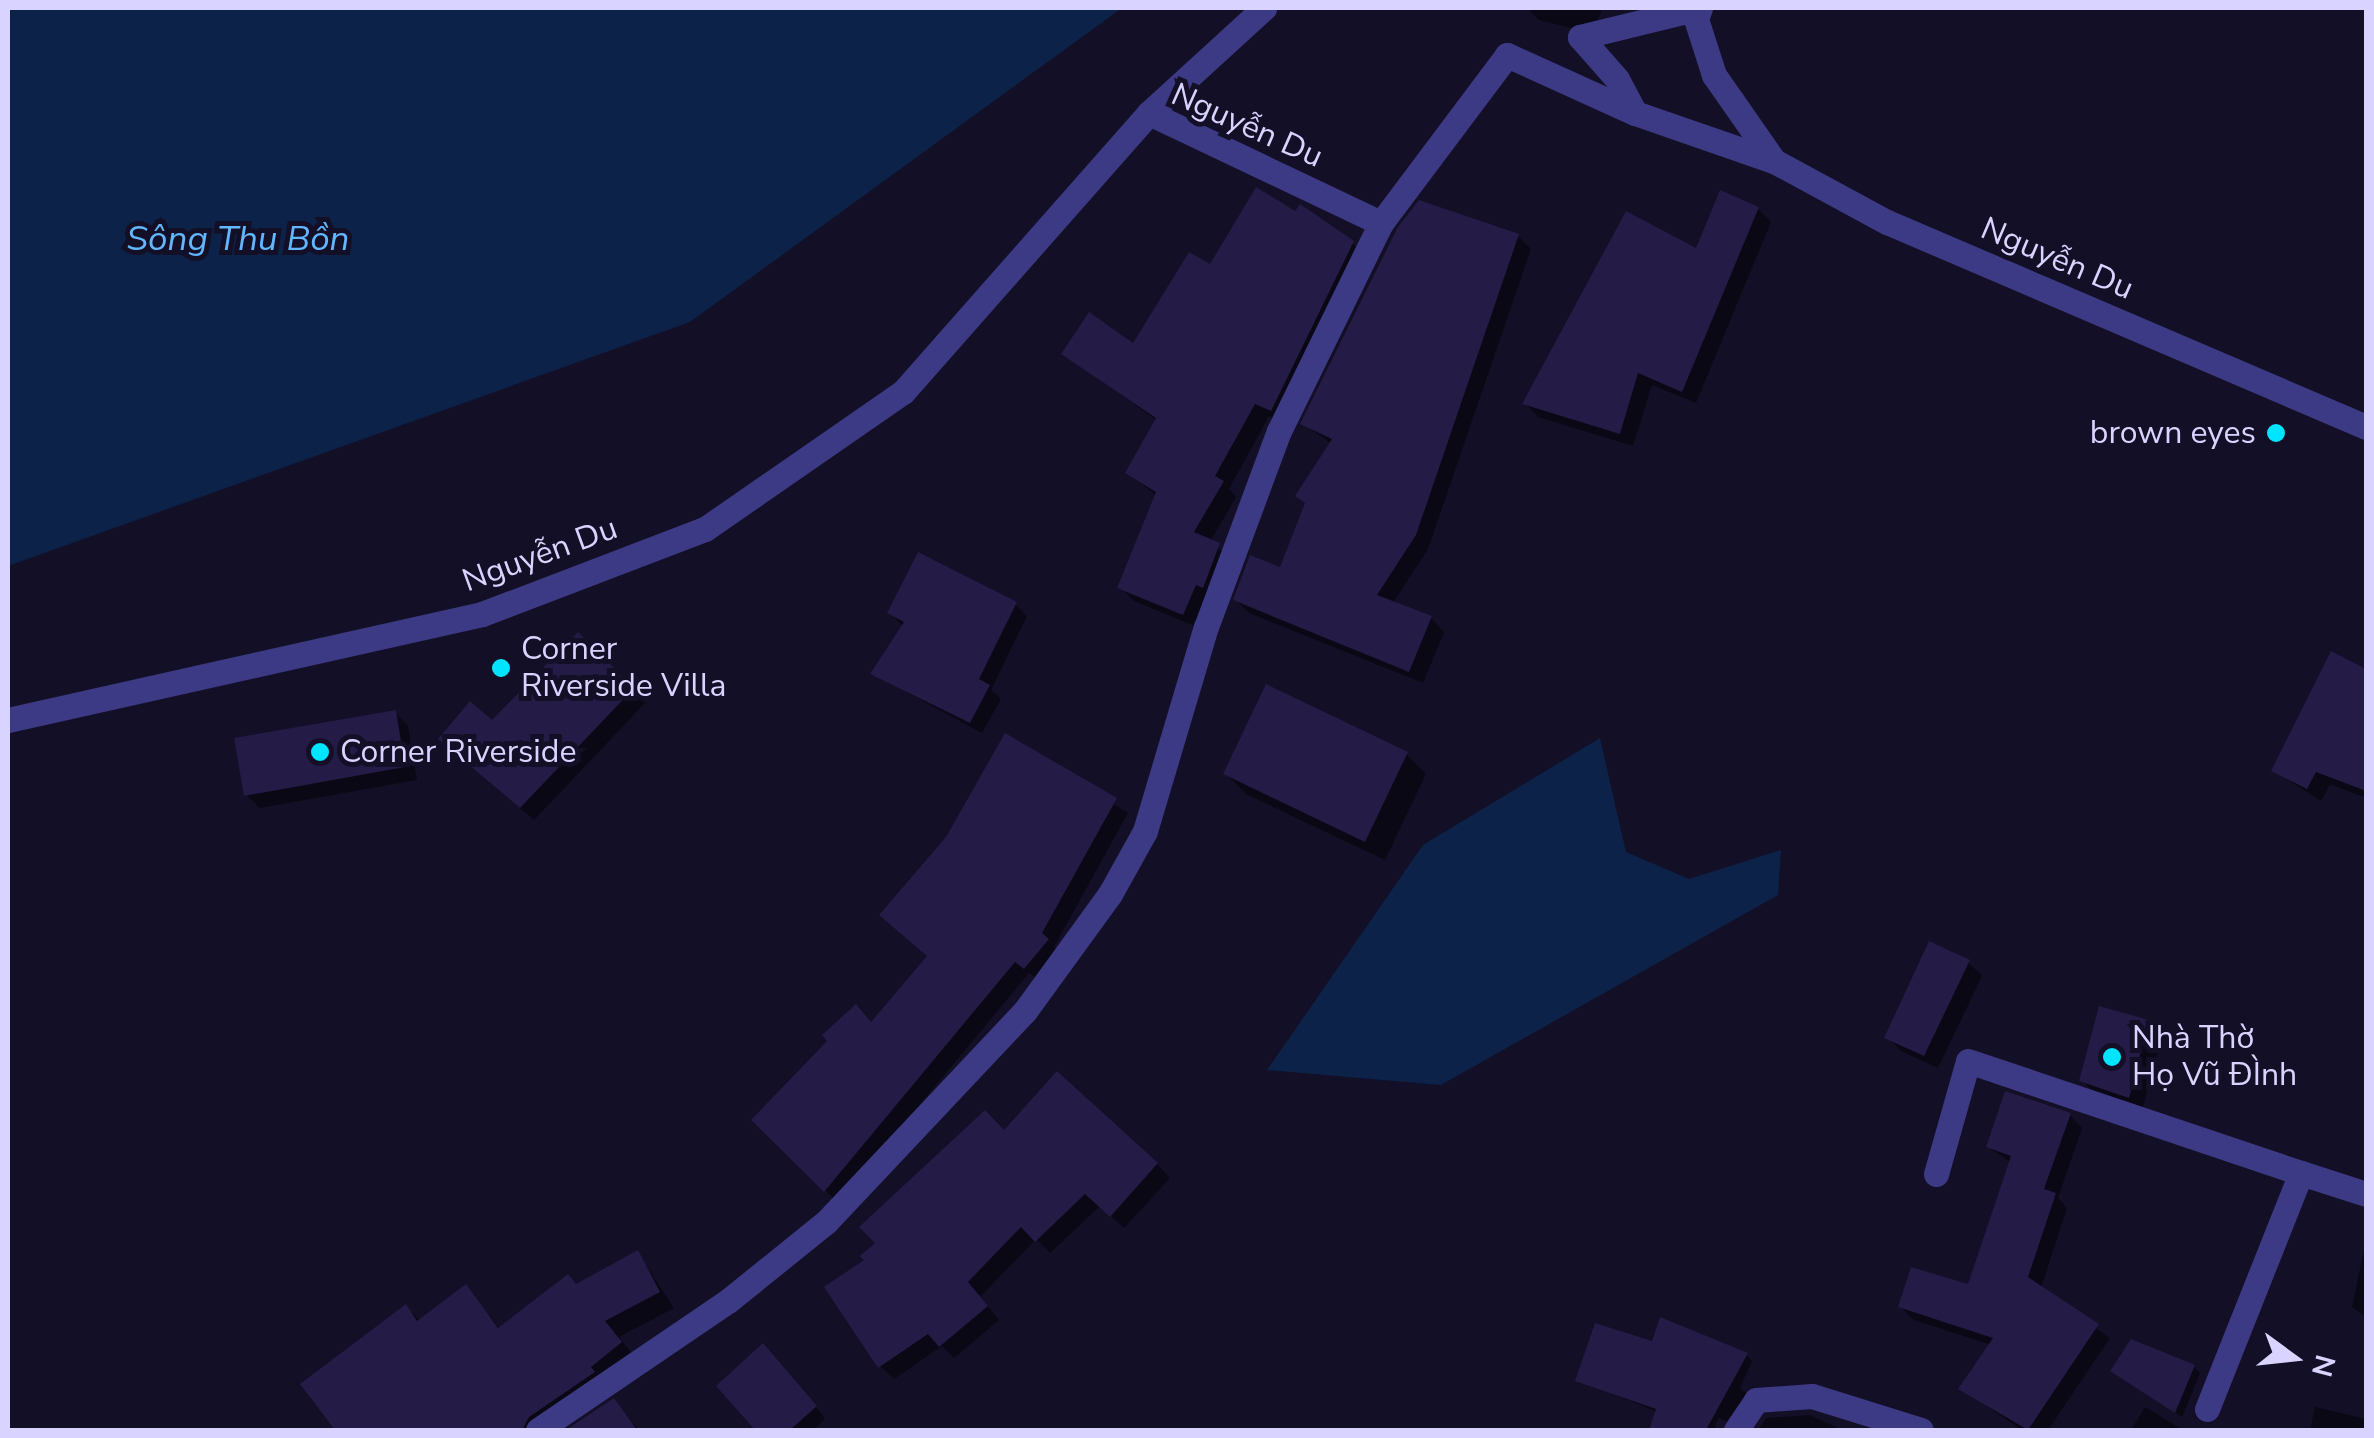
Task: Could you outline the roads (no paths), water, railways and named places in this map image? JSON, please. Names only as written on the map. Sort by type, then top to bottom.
[{"type":"street","points":[[1149,113],[1264,8]]},
{"type":"street","points":[[1635,113],[1617,79],[1580,38],[1699,8],[1696,20],[1714,75],[1774,161]]},
{"type":"street","name":"Nguyễn Du","points":[[8,720],[482,614],[706,529],[903,392],[1149,113],[1381,223],[1507,55],[1635,113],[1774,161],[1887,222],[2366,427]]},
{"type":"street","points":[[538,1430],[728,1301],[828,1221],[1026,1011],[1110,894],[1145,831],[1206,627],[1279,431],[1381,223]]},
{"type":"street","points":[[1936,1174],[1968,1061],[2366,1194]]},
{"type":"street","points":[[2208,1410],[2301,1174]]},
{"type":"street","points":[[1736,1430],[1756,1400],[1812,1396],[1921,1430]]},
{"type":"water","name":"Sông Thu Bồn","points":[[8,8],[1122,8],[690,322],[8,566]]},
{"type":"water","points":[[1600,738],[1626,852],[1689,879],[1781,850],[1778,895],[1441,1085],[1267,1070],[1423,845]]},
{"type":"place","name":"brown eyes","points":[[2276,433]]},
{"type":"place","name":"Corner Riverside Villa","points":[[501,668]]},
{"type":"place","name":"Corner Riverside","points":[[320,752]]},
{"type":"place","name":"Nhà Thờ Họ Vũ ĐÌnh","points":[[2112,1057]]}]
